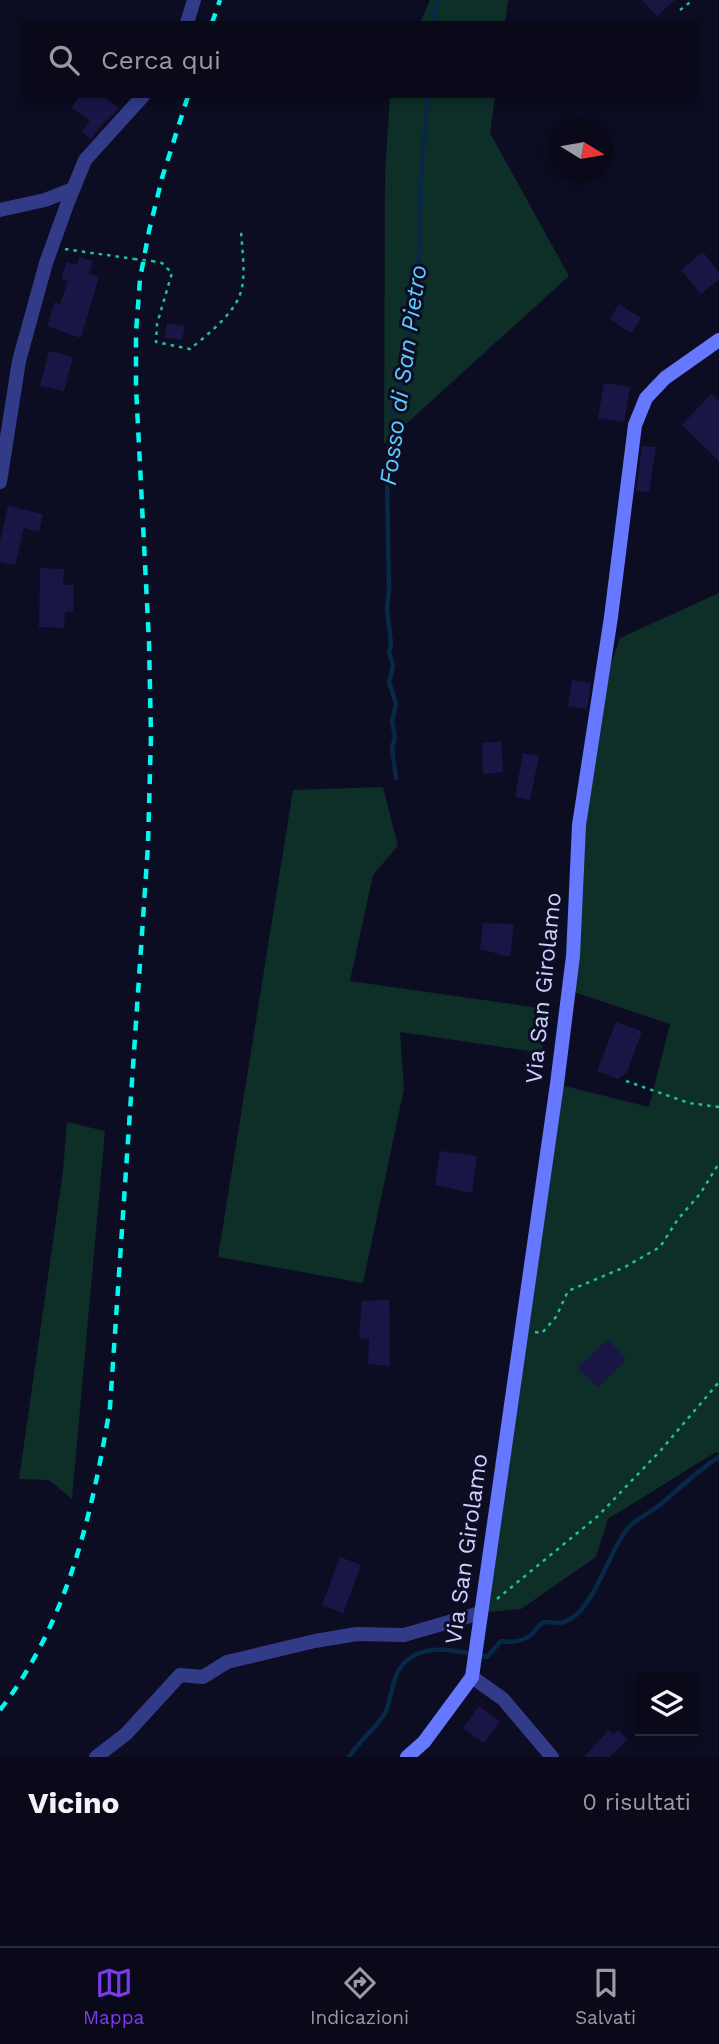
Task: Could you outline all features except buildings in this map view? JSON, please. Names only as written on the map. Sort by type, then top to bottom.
[{"type":"street","points":[[188,21],[194,0]]},
{"type":"street","points":[[0,482],[19,361],[51,247],[85,160],[141,98]]},
{"type":"street","points":[[0,211],[45,200],[73,189]]},
{"type":"street","name":"Via San Girolamo","points":[[472,1676],[573,956],[579,825],[611,617],[635,425],[646,398],[665,378],[719,340]]},
{"type":"street","points":[[96,1757],[126,1734],[180,1675],[203,1677],[227,1662],[315,1641],[357,1634],[404,1635],[480,1613]]},
{"type":"street","points":[[407,1757],[424,1742],[472,1676],[503,1699],[552,1757]]},
{"type":"path","points":[[680,10],[694,0]]},
{"type":"path","points":[[51,247],[162,263],[172,273],[157,324],[156,342],[190,349],[217,326],[239,297],[243,270],[241,231]]},
{"type":"path","points":[[626,1081],[690,1103],[719,1107]]},
{"type":"path","points":[[520,1332],[542,1332],[556,1317],[568,1291],[625,1267],[660,1247],[678,1219],[700,1194],[719,1163]]},
{"type":"path","points":[[480,1613],[598,1516],[661,1450],[719,1382]]},
{"type":"green space","points":[[430,0],[508,0],[505,21],[421,21]]},
{"type":"green space","points":[[390,98],[495,98],[490,133],[569,276],[384,444],[385,174]]},
{"type":"green space","points":[[719,593],[719,1453],[716,1452],[608,1519],[596,1557],[521,1609],[480,1613],[557,1084],[649,1107],[670,1024],[568,990],[599,698],[620,638]]},
{"type":"green space","points":[[383,787],[398,846],[373,875],[350,981],[546,1009],[542,1053],[400,1032],[404,1089],[363,1283],[218,1257],[293,790]]},
{"type":"green space","points":[[67,1122],[105,1131],[72,1499],[49,1480],[19,1479],[63,1171]]},
{"type":"waterway","name":"Fosso di San Pietro","points":[[436,21],[434,14],[438,0]]},
{"type":"waterway","name":"Fosso di San Pietro","points":[[396,778],[392,749],[395,737],[392,721],[396,704],[389,682],[393,666],[389,652],[391,643],[387,609],[387,477],[391,428],[418,297],[421,176],[428,98]]},
{"type":"waterway","points":[[349,1757],[384,1715],[397,1673],[408,1659],[418,1654],[440,1650],[487,1657],[501,1641],[521,1640],[531,1635],[542,1623],[561,1623],[575,1616],[593,1593],[622,1536],[630,1526],[719,1457]]},
{"type":"railway","points":[[213,21],[220,0]]},
{"type":"railway","points":[[0,1710],[24,1676],[43,1641],[74,1566],[95,1487],[110,1407],[148,845],[151,735],[136,333],[140,279],[149,231],[162,178],[187,98]]}]
